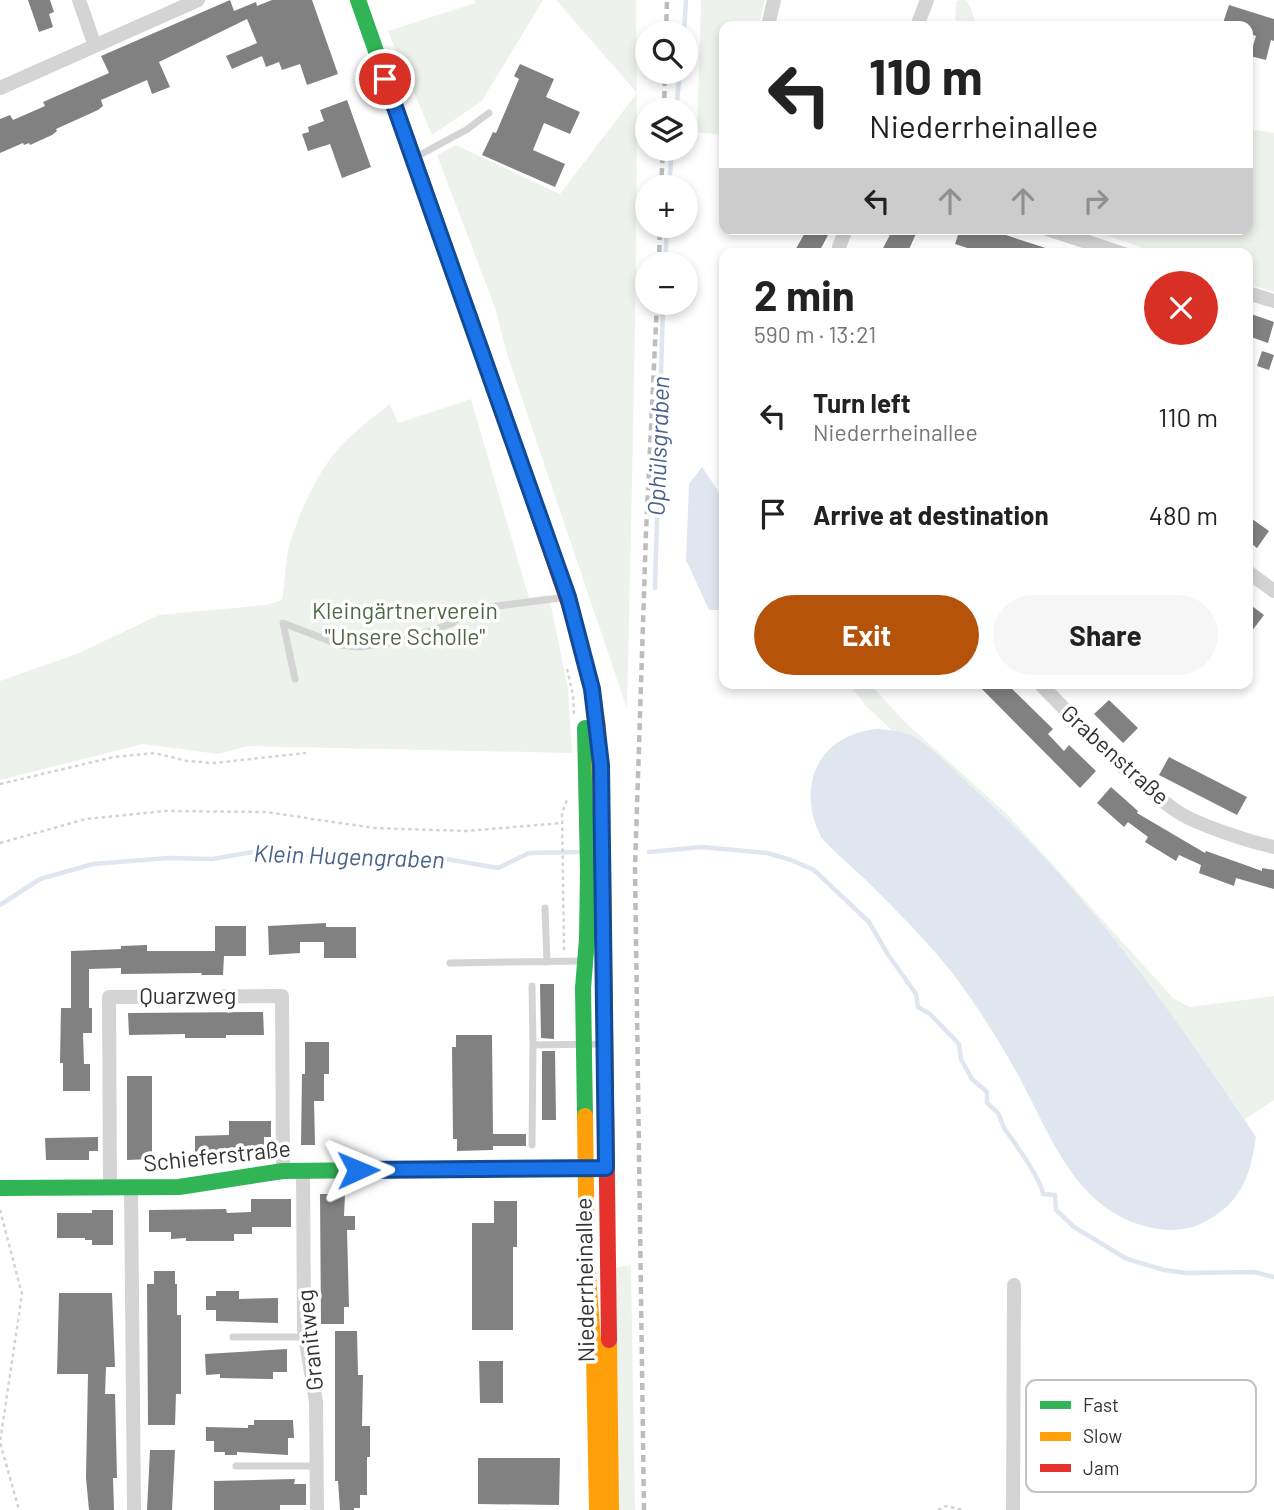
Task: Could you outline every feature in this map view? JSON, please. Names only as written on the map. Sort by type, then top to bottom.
[{"type":"main road","name":"Niederrheinallee","points":[[358,0],[568,597],[592,689],[598,726],[603,858],[611,1510]]},
{"type":"main road","name":"Niederrheinallee","points":[[577,632],[586,748],[588,870],[584,1045],[587,1262],[594,1353],[597,1510]]},
{"type":"main road","name":"Schieferstraße","points":[[0,1188],[179,1187],[283,1171],[606,1168]]},
{"type":"street","points":[[79,0],[95,46]]},
{"type":"street","points":[[0,88],[198,0]]},
{"type":"street","points":[[769,21],[774,0]]},
{"type":"street","points":[[919,21],[927,0]]},
{"type":"street","points":[[1065,235],[1106,248]]},
{"type":"street","points":[[1253,295],[1274,301]]},
{"type":"street","points":[[1253,576],[1274,591]]},
{"type":"street","name":"Grabenstraße","points":[[1045,689],[1140,782],[1181,814],[1252,842],[1274,846]]},
{"type":"street","name":"Quarzweg","points":[[110,1187],[109,997],[282,996],[283,1171]]},
{"type":"street","name":"Granitweg","points":[[303,1171],[305,1337],[317,1402],[317,1510]]},
{"type":"street","points":[[131,1187],[134,1510]]},
{"type":"street","points":[[1013,1510],[1014,1285]]},
{"type":"lane","points":[[413,158],[466,130],[489,113]]},
{"type":"lane","points":[[295,679],[283,623],[340,645],[359,647],[398,642],[453,623],[466,610],[568,597]]},
{"type":"lane","points":[[545,908],[547,962]]},
{"type":"lane","points":[[450,963],[604,961]]},
{"type":"lane","points":[[532,986],[533,1145]]},
{"type":"lane","points":[[533,1045],[605,1044]]},
{"type":"lane","points":[[233,1337],[305,1337]]},
{"type":"lane","points":[[236,1466],[317,1466]]},
{"type":"path","points":[[0,785],[114,757],[155,753],[187,761],[214,763],[306,753]]},
{"type":"path","points":[[0,843],[86,819],[165,811],[266,813],[374,828],[466,831],[562,823]]},
{"type":"path","points":[[562,834],[562,869]]},
{"type":"path","points":[[0,1210],[22,1294],[0,1443],[19,1510]]},
{"type":"path","points":[[938,1510],[946,1506],[962,1510]]},
{"type":"green space","points":[[475,0],[543,0],[482,101],[432,135],[388,31],[475,3]]},
{"type":"green space","points":[[556,0],[636,0],[637,93]]},
{"type":"green space","points":[[701,0],[765,0],[760,21],[719,21],[719,134],[698,132]]},
{"type":"green space","points":[[966,0],[975,21],[955,21],[956,2]]},
{"type":"green space","points":[[637,93],[635,354],[627,709],[508,357],[495,308],[437,155],[456,145],[560,194]]},
{"type":"green space","points":[[1253,130],[1274,133],[1274,292],[1253,286],[1253,248],[1143,248],[1105,235],[1253,235]]},
{"type":"green space","name":"Kleingärtnerverein \"Unsere Scholle\"","points":[[471,399],[529,598],[547,595],[551,606],[568,689],[572,753],[248,746],[218,754],[143,744],[0,780],[0,681],[79,653],[159,615],[266,605],[282,600],[289,546],[298,520],[317,480],[341,446],[390,404],[398,423]]},
{"type":"green space","points":[[853,689],[875,689],[906,723],[1006,813],[1173,998],[1190,1007],[1274,996],[1274,1100],[1242,1121],[999,831],[865,705]]},
{"type":"green space","points":[[631,1265],[635,1510],[617,1510],[614,1268]]},
{"type":"shaded area","points":[[702,467],[719,494],[719,610],[709,610],[686,560],[689,484]]},
{"type":"shaded area","points":[[878,729],[906,734],[926,745],[1016,829],[1091,911],[1160,999],[1256,1137],[1246,1179],[1224,1210],[1198,1225],[1184,1229],[1155,1229],[1117,1215],[1097,1201],[1065,1163],[1003,1049],[957,979],[902,916],[821,837],[811,799],[812,781],[818,765],[827,752],[841,741],[858,733]]},
{"type":"building","points":[[28,0],[50,0],[54,12],[49,14],[53,27],[39,32]]},
{"type":"building","points":[[230,0],[234,11],[256,2],[257,6],[272,0],[312,0],[338,74],[307,85],[300,64],[282,70],[279,62],[266,67],[262,56],[232,69],[226,56],[257,43],[247,19],[159,62],[170,87],[152,94],[147,80],[101,100],[103,106],[98,110],[56,129],[52,135],[30,145],[23,143],[0,153],[0,119],[10,115],[13,120],[45,106],[43,102],[109,73],[101,56]]},
{"type":"building","points":[[1229,5],[1274,19],[1274,41],[1271,40],[1266,60],[1253,57],[1256,36],[1253,35],[1253,21],[1224,21]]},
{"type":"building","points":[[520,64],[554,79],[546,97],[580,112],[570,134],[544,123],[533,150],[565,164],[555,187],[482,155],[493,132],[496,133],[519,79],[514,76]]},
{"type":"building","points":[[347,100],[371,167],[342,178],[330,144],[308,151],[302,134],[309,132],[308,127],[324,121],[320,110]]},
{"type":"building","points":[[804,235],[828,235],[821,248],[796,248]]},
{"type":"building","points":[[890,235],[915,235],[910,248],[883,248]]},
{"type":"building","points":[[958,235],[1006,235],[1046,248],[967,248],[955,244]]},
{"type":"building","points":[[1253,315],[1274,322],[1268,343],[1253,338]]},
{"type":"building","points":[[1262,351],[1274,355],[1269,370],[1257,366]]},
{"type":"building","points":[[1253,520],[1269,531],[1257,548],[1253,545]]},
{"type":"building","points":[[1253,607],[1264,615],[1253,629]]},
{"type":"building","points":[[982,689],[1012,689],[1053,729],[1048,734],[1064,751],[1069,745],[1096,771],[1080,788]]},
{"type":"building","points":[[1109,700],[1138,728],[1123,743],[1094,714]]},
{"type":"building","points":[[1169,757],[1247,797],[1237,815],[1159,775]]},
{"type":"building","points":[[1111,787],[1138,811],[1137,813],[1205,853],[1206,851],[1262,871],[1262,868],[1274,870],[1274,889],[1236,878],[1234,886],[1199,873],[1201,865],[1179,855],[1176,861],[1145,842],[1148,837],[1128,822],[1124,827],[1097,803]]},
{"type":"building","points":[[326,923],[326,927],[356,927],[356,958],[324,958],[324,942],[300,942],[300,953],[269,955],[268,926]]},
{"type":"building","points":[[215,926],[246,926],[246,956],[224,956],[223,975],[121,974],[121,968],[89,969],[92,1033],[83,1033],[84,1064],[90,1064],[90,1091],[63,1091],[63,1063],[60,1063],[61,1008],[71,1008],[71,951],[147,945],[147,951],[215,951]]},
{"type":"building","points":[[540,984],[554,984],[554,1039],[541,1038]]},
{"type":"building","points":[[263,1012],[264,1035],[185,1038],[185,1034],[129,1035],[128,1013]]},
{"type":"building","points":[[456,1035],[492,1035],[493,1134],[526,1134],[526,1146],[493,1146],[493,1150],[457,1151],[457,1139],[453,1139],[452,1047],[456,1047]]},
{"type":"building","points":[[305,1042],[329,1042],[329,1074],[324,1074],[324,1101],[314,1101],[315,1145],[301,1145]]},
{"type":"building","points":[[542,1051],[555,1051],[556,1120],[542,1120]]},
{"type":"building","points":[[127,1076],[152,1076],[152,1159],[127,1160]]},
{"type":"building","points":[[229,1121],[271,1121],[271,1137],[264,1137],[264,1151],[222,1152],[222,1160],[195,1160],[195,1136],[229,1135]]},
{"type":"building","points":[[98,1137],[98,1151],[89,1151],[89,1160],[46,1160],[45,1138]]},
{"type":"building","points":[[320,1194],[345,1194],[344,1216],[355,1216],[355,1230],[347,1230],[349,1307],[344,1307],[344,1324],[321,1324]]},
{"type":"building","points":[[251,1199],[291,1199],[291,1227],[252,1227],[252,1234],[234,1234],[234,1241],[186,1241],[186,1238],[171,1239],[171,1232],[149,1232],[149,1210],[226,1209],[227,1213],[251,1212]]},
{"type":"building","points":[[494,1201],[517,1201],[517,1247],[513,1247],[513,1330],[472,1330],[472,1223],[494,1223]]},
{"type":"building","points":[[92,1210],[113,1210],[113,1245],[92,1245],[92,1240],[85,1238],[57,1238],[57,1213],[92,1213]]},
{"type":"building","points":[[154,1271],[175,1271],[177,1284],[177,1315],[181,1315],[181,1394],[176,1394],[175,1425],[148,1425],[147,1284],[154,1284]]},
{"type":"building","points":[[216,1291],[239,1291],[239,1299],[278,1298],[278,1323],[216,1321],[216,1310],[206,1310],[206,1296],[216,1296]]},
{"type":"building","points":[[59,1293],[112,1293],[115,1367],[106,1367],[105,1394],[115,1394],[117,1478],[113,1478],[114,1510],[89,1510],[86,1478],[88,1374],[57,1374]]},
{"type":"building","points":[[335,1331],[357,1331],[358,1375],[363,1375],[362,1426],[370,1426],[367,1495],[360,1495],[360,1508],[354,1510],[340,1510],[338,1481],[335,1481]]},
{"type":"building","points":[[287,1349],[287,1372],[273,1372],[273,1379],[220,1378],[220,1374],[206,1375],[205,1354]]},
{"type":"building","points":[[479,1361],[503,1361],[503,1403],[480,1403]]},
{"type":"building","points":[[254,1420],[293,1420],[294,1438],[288,1438],[288,1455],[237,1452],[237,1455],[225,1455],[225,1452],[214,1452],[214,1441],[206,1441],[206,1427],[248,1428],[248,1425],[254,1425]]},
{"type":"building","points":[[150,1450],[175,1450],[172,1510],[147,1510]]},
{"type":"building","points":[[478,1458],[560,1458],[559,1505],[478,1504]]},
{"type":"building","points":[[295,1479],[294,1484],[306,1484],[306,1505],[280,1505],[280,1510],[214,1510],[214,1481]]},
{"type":"waterway","name":"Ophülsgraben","points":[[685,21],[686,0]]},
{"type":"waterway","name":"Ophülsgraben","points":[[677,98],[679,84]]},
{"type":"waterway","name":"Ophülsgraben","points":[[670,175],[671,161]]},
{"type":"waterway","name":"Ophülsgraben","points":[[666,238],[666,252]]},
{"type":"waterway","name":"Ophülsgraben","points":[[655,588],[663,315]]},
{"type":"waterway","name":"Ophülsgraben","points":[[649,852],[702,847],[767,853],[814,870],[869,922],[916,994],[918,1007],[930,1014],[959,1044],[961,1059],[972,1079],[987,1092],[987,1103],[999,1115],[1005,1129],[1033,1171],[1043,1194],[1055,1195],[1056,1210],[1074,1227],[1127,1259],[1164,1270],[1186,1273],[1254,1272],[1274,1277]]},
{"type":"waterway","name":"Klein Hugengraben","points":[[0,905],[40,879],[93,864],[168,858],[212,859],[265,850],[343,858],[423,855],[498,868],[529,853],[578,852]]},
{"type":"railway","points":[[666,21],[667,0]]},
{"type":"railway","points":[[664,98],[665,84]]},
{"type":"railway","points":[[662,161],[662,175]]},
{"type":"railway","points":[[659,252],[660,238]]},
{"type":"railway","points":[[644,1510],[635,868],[656,315]]},
{"type":"traffic: fast","points":[[358,0],[489,372]]},
{"type":"traffic: fast","points":[[585,728],[588,870],[583,988],[585,1116]]},
{"type":"traffic: fast","points":[[0,1188],[179,1187],[283,1171],[600,1168]]},
{"type":"traffic: slow","points":[[574,619],[592,689],[598,726],[606,1104]]},
{"type":"traffic: slow","points":[[585,1116],[587,1262],[594,1353],[597,1510]]},
{"type":"traffic: slow","points":[[609,1340],[611,1510]]},
{"type":"traffic: jam","points":[[489,372],[574,619]]},
{"type":"traffic: jam","points":[[606,1104],[609,1340]]},
{"type":"route","points":[[358,1170],[606,1168],[601,765],[592,689],[568,597],[385,79]]}]
